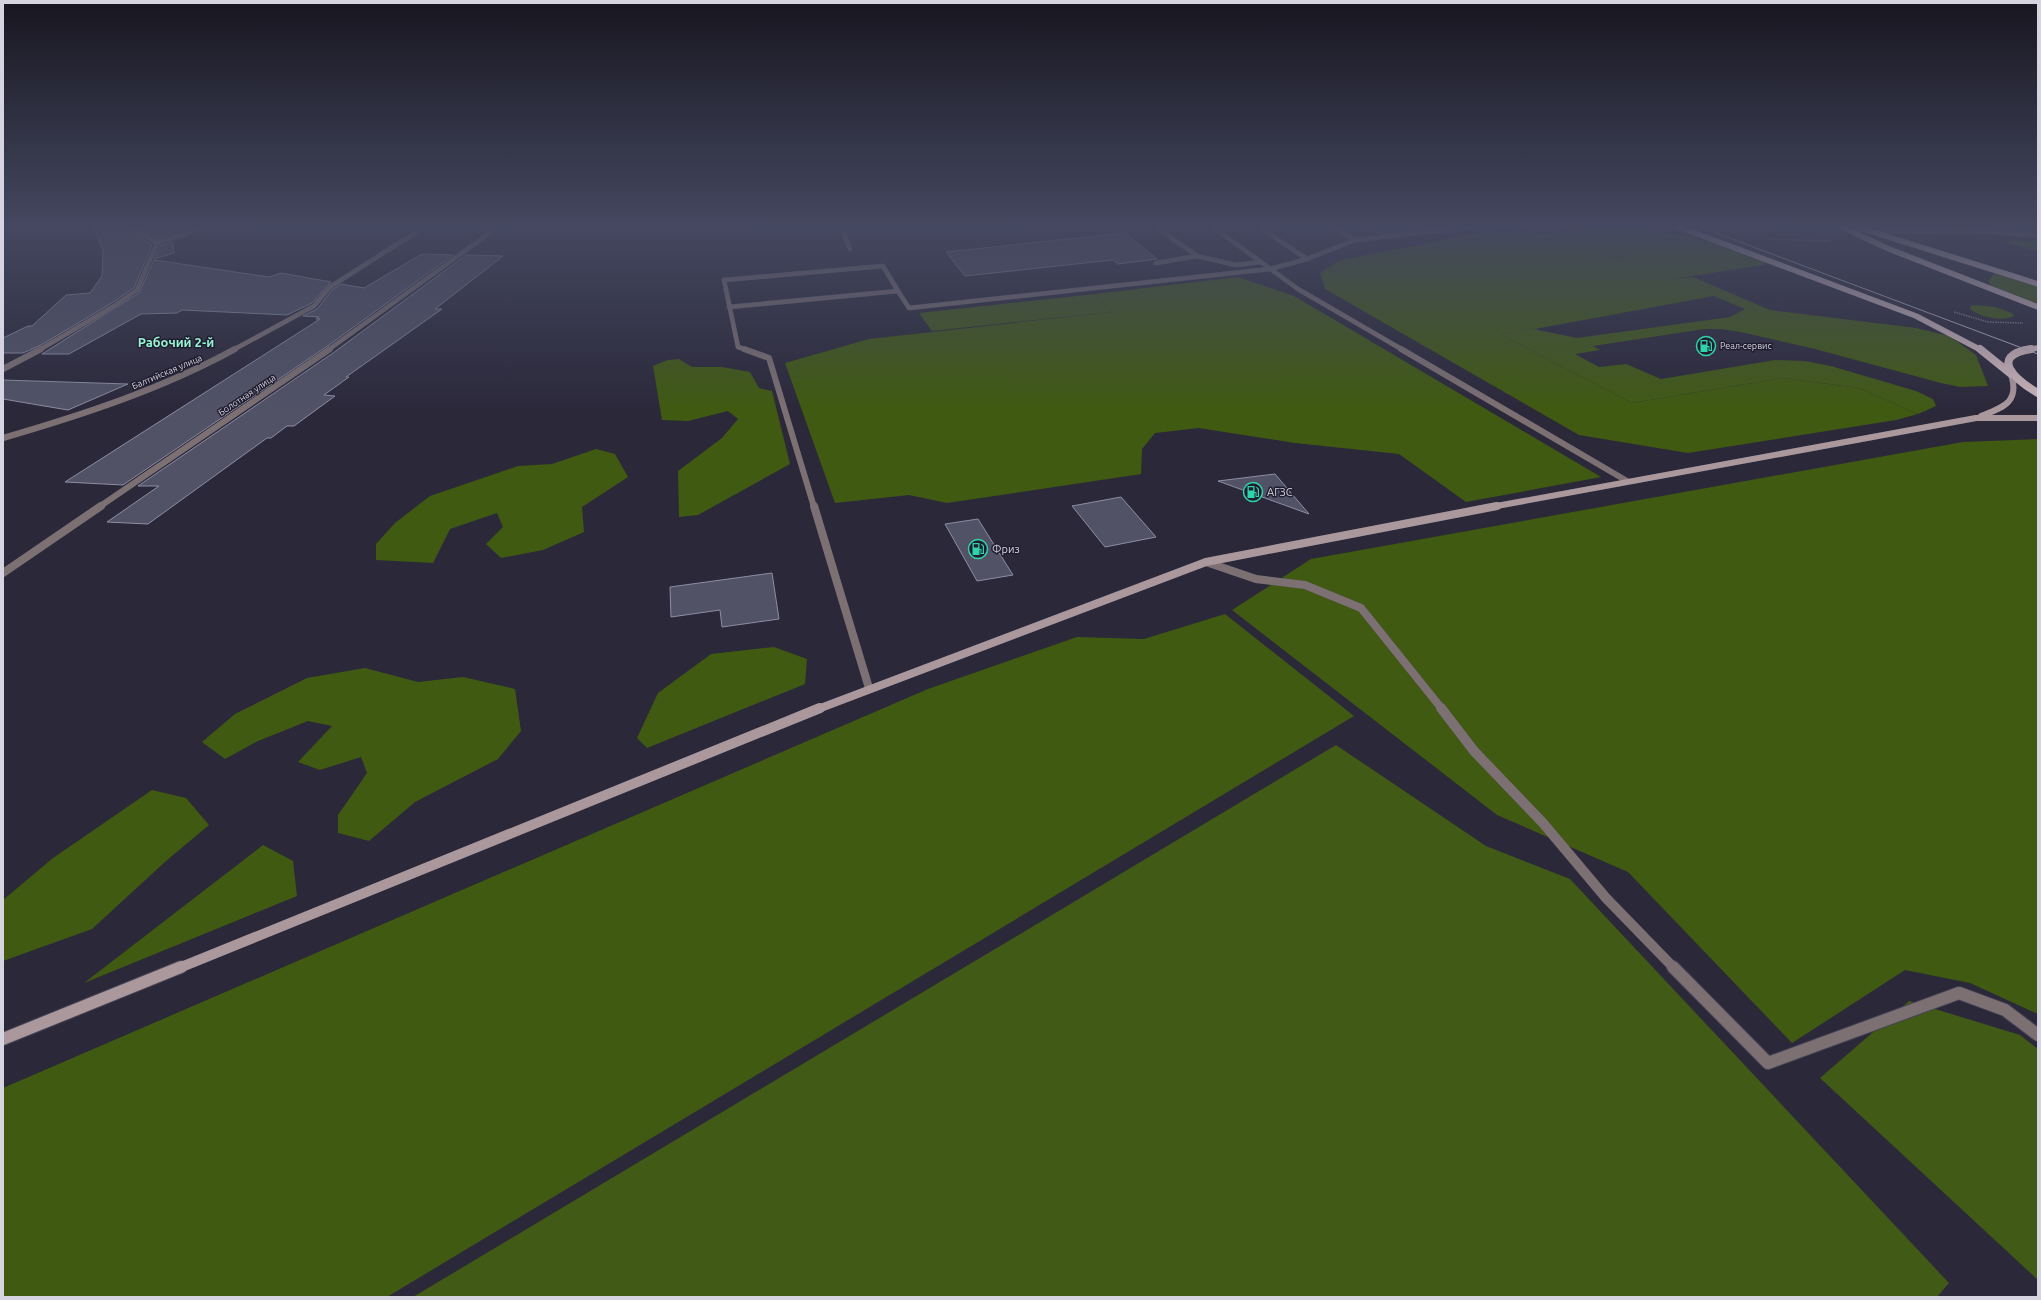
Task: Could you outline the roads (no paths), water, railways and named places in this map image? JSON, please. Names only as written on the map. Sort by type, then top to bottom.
[{"type":"main road","points":[[1840,288],[1916,316],[1976,346],[2020,382],[2038,393]]},
{"type":"main road","points":[[1988,288],[2038,307]]},
{"type":"main road","points":[[1976,418],[2006,405],[2013,395],[2015,387],[2007,367],[2007,360],[2013,354],[2038,348]]},
{"type":"main road","points":[[3,1039],[869,688],[1206,562],[1627,481],[1976,418],[2038,418]]},
{"type":"street","points":[[3,369],[114,306],[137,290],[138,288]]},
{"type":"street","name":"Балтийская улица","points":[[3,438],[145,391],[215,360],[314,306],[329,288]]},
{"type":"street","name":"Болотная улица","points":[[3,573],[359,329],[416,288]]},
{"type":"street","points":[[725,288],[738,347],[770,358],[869,688]]},
{"type":"street","points":[[896,288],[909,308],[1097,288]]},
{"type":"street","points":[[1296,288],[1627,481]]},
{"type":"street","points":[[729,307],[898,291]]},
{"type":"street","points":[[1206,562],[1256,579],[1306,586],[1361,608],[1421,681],[1474,751],[1543,823],[1606,898],[1768,1063],[1959,993],[2005,1010],[2038,1035]]},
{"type":"tram line","points":[[1861,288],[2038,354]]},
{"type":"place","name":"Реал-сервис","points":[[1706,346]]},
{"type":"place","name":"АГЗС","points":[[1253,492]]},
{"type":"place","name":"Фриз","points":[[978,549]]},
{"type":"district","name":"Рабочий 2‑й","points":[[176,342]]}]
